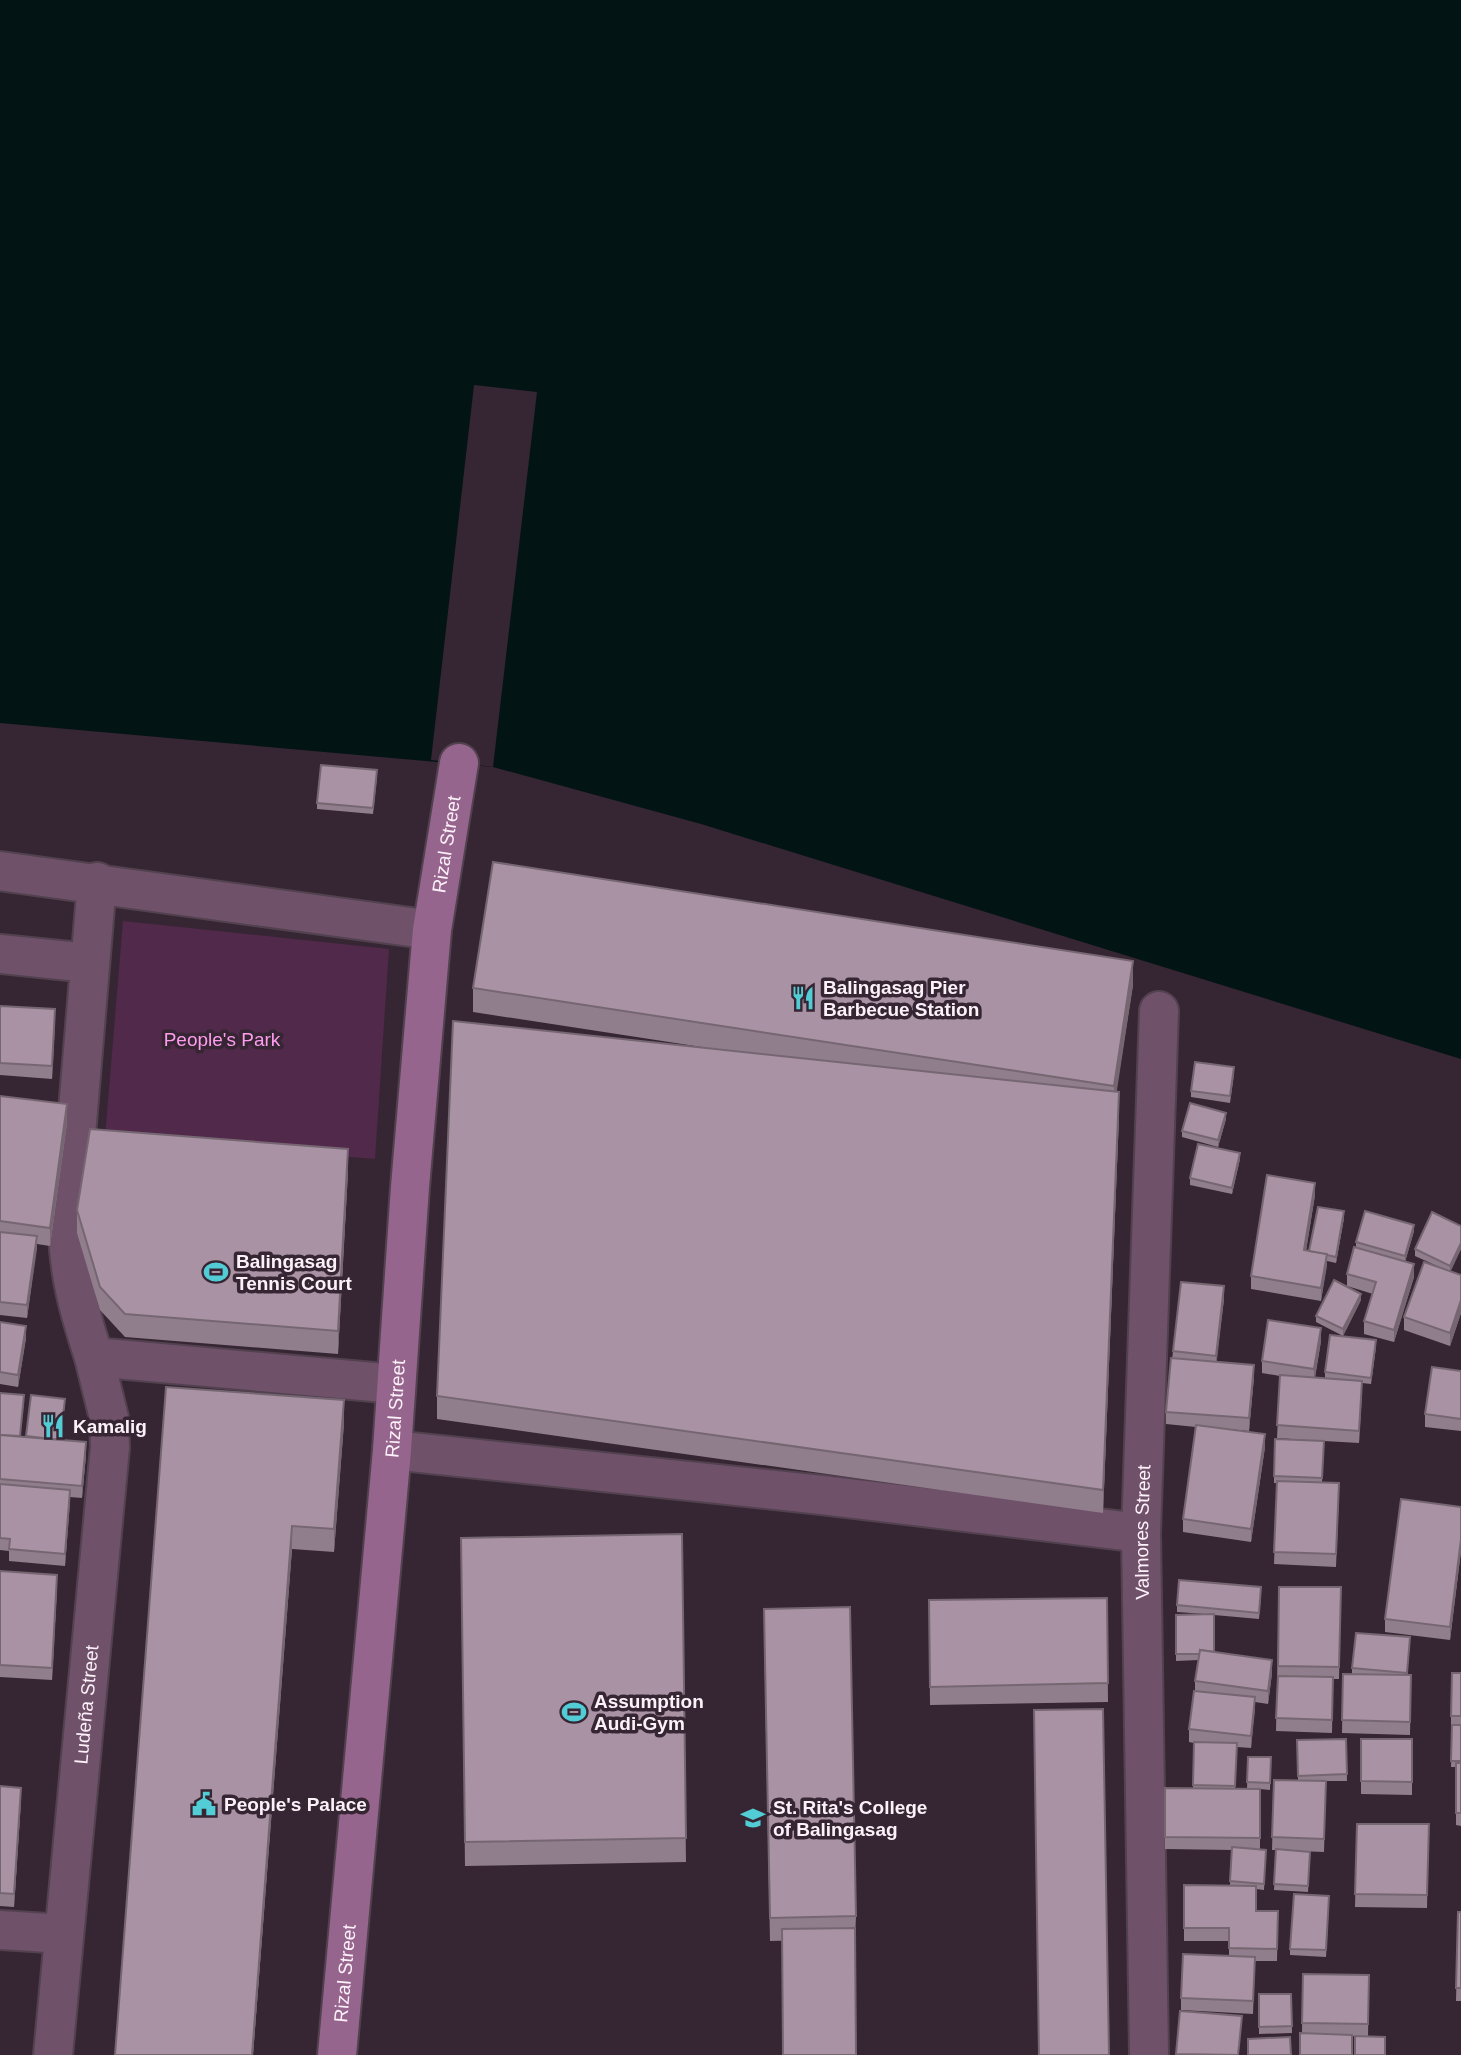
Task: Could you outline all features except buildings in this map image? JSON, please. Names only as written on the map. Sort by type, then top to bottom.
[{"type":"street","name":"Rizal Street","points":[[337,2055],[392,1450],[432,930],[459,763]]},
{"type":"street","points":[[0,872],[97,882],[432,930]]},
{"type":"street","name":"Ludeña Street","points":[[53,2055],[110,1447],[109,1418],[68,1267],[68,1231],[97,882]]},
{"type":"street","points":[[0,954],[89,963]]},
{"type":"street","name":"Valmores Street","points":[[1149,2055],[1141,1533],[1159,1011]]},
{"type":"street","points":[[94,1357],[396,1384]]},
{"type":"street","points":[[392,1450],[808,1493],[1141,1533]]},
{"type":"street","points":[[0,1930],[64,1934]]},
{"type":"green space","name":"People's Park","points":[[123,921],[389,949],[375,1159],[105,1137]]},
{"type":"shaded area","points":[[0,0],[1461,0],[1461,1059],[701,824],[493,767],[0,723]]},
{"type":"pier","points":[[474,385],[537,392],[493,767],[431,760]]},
{"type":"place","name":"Balingasag Pier Barbecue Station","points":[[803,998]]},
{"type":"place","name":"Balingasag Tennis Court","points":[[216,1272]]},
{"type":"place","name":"Kamalig","points":[[53,1426]]},
{"type":"place","name":"Assumption Audi-Gym","points":[[574,1712]]},
{"type":"place","name":"People's Palace","points":[[204,1804]]},
{"type":"place","name":"St. Rita's College of Balingasag","points":[[753,1818]]}]
